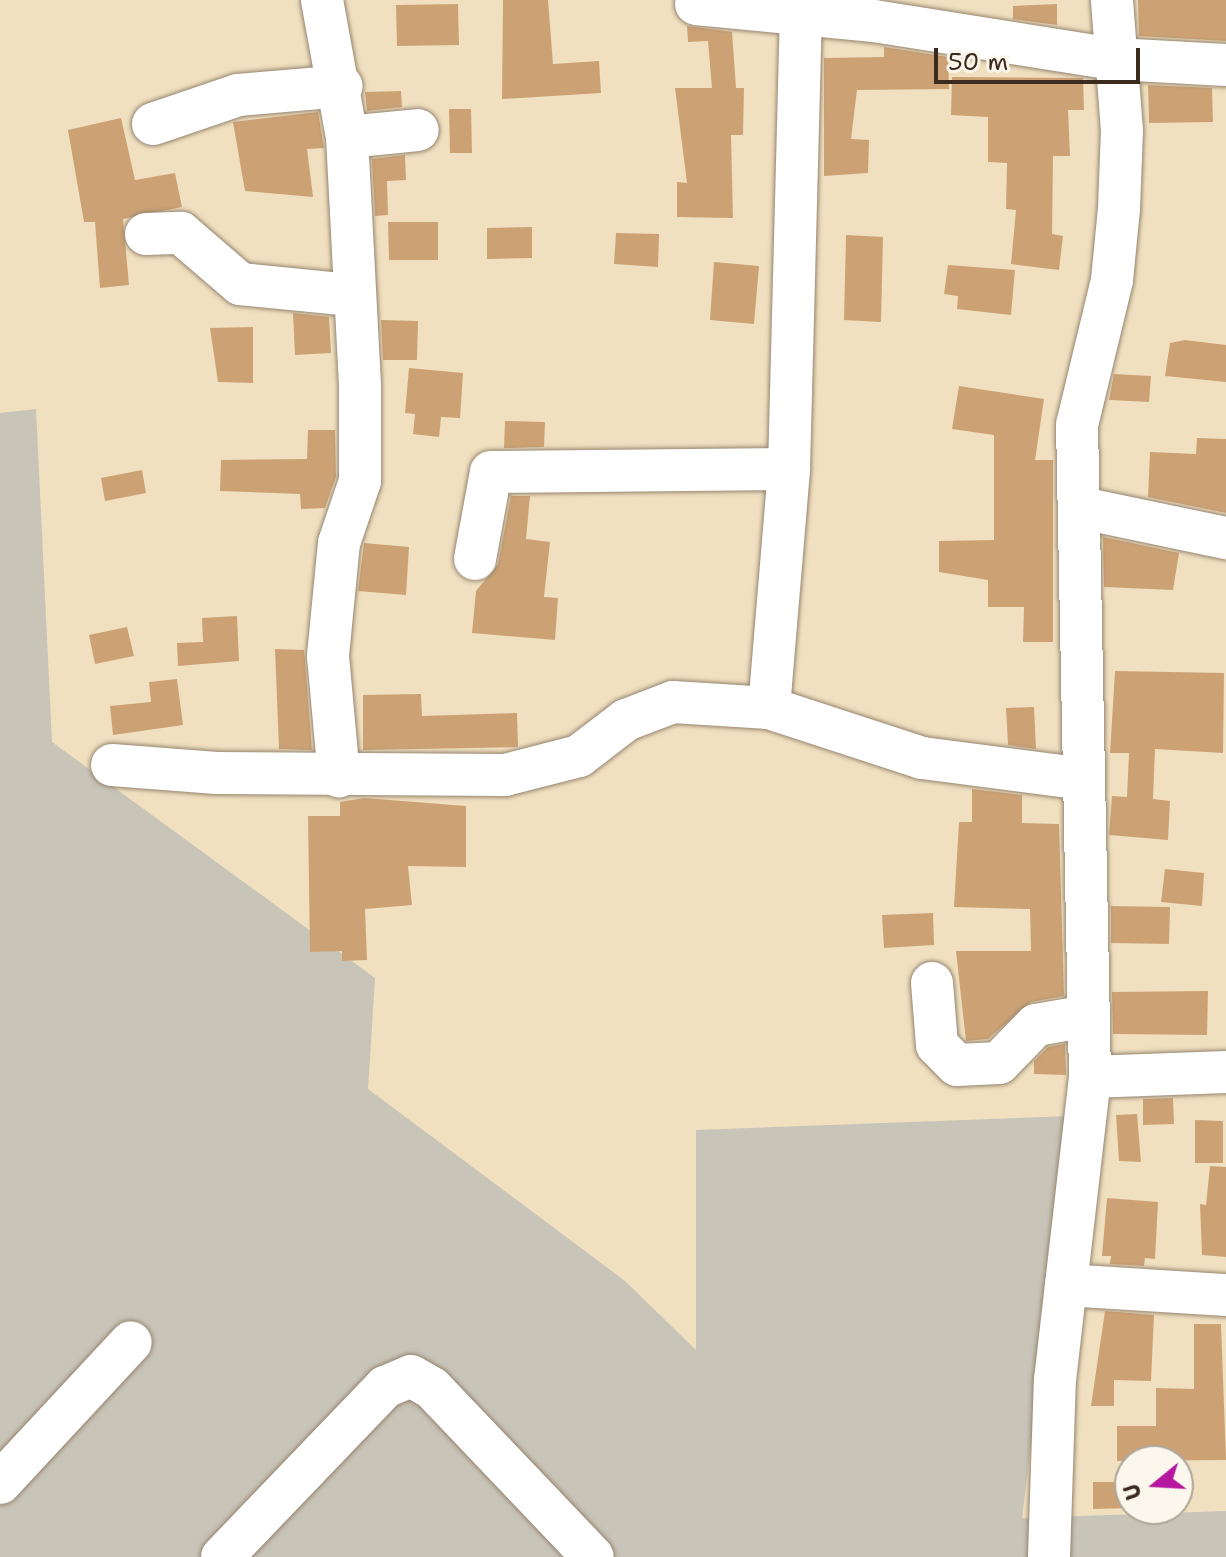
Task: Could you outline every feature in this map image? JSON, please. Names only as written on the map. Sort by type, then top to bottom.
[{"type":"street","points":[[322,0],[342,86],[347,137],[360,481],[339,543],[328,656],[339,776]]},
{"type":"street","points":[[1049,1557],[1066,1285],[1090,1077],[1082,508],[1077,425],[1112,280],[1119,208],[1112,0]]},
{"type":"street","points":[[696,4],[801,14],[1115,59],[1226,65]]},
{"type":"street","points":[[769,708],[789,469],[801,14]]},
{"type":"street","points":[[153,124],[238,95],[342,86]]},
{"type":"street","points":[[347,137],[418,130]]},
{"type":"street","points":[[146,234],[181,233],[240,284],[352,295]]},
{"type":"street","points":[[475,559],[491,472],[789,469]]},
{"type":"street","points":[[1082,508],[1226,538]]},
{"type":"street","points":[[112,765],[339,776],[505,775],[579,756],[626,720],[673,702],[769,708],[922,758],[1084,779]]},
{"type":"street","points":[[932,983],[937,1045],[957,1065],[999,1063],[1036,1025],[1088,1016]]},
{"type":"street","points":[[1090,1077],[1226,1072]]},
{"type":"street","points":[[1066,1285],[1226,1295]]},
{"type":"street","points":[[0,1483],[131,1342]]},
{"type":"street","points":[[222,1557],[385,1387],[411,1376],[432,1388],[593,1557]]},
{"type":"shaded area","points":[[36,409],[52,742],[375,978],[368,1089],[625,1281],[696,1350],[696,1130],[1071,1116],[1022,1518],[1114,1515],[1114,1525],[1194,1525],[1194,1512],[1226,1511],[1226,1557],[0,1557],[0,413]]},
{"type":"building","points":[[503,0],[548,0],[553,64],[599,61],[601,93],[502,99]]},
{"type":"building","points":[[1138,0],[1226,0],[1226,41],[1139,36]]},
{"type":"building","points":[[458,4],[459,45],[397,46],[396,5]]},
{"type":"building","points":[[1057,4],[1057,25],[1013,19],[1013,6]]},
{"type":"building","points":[[687,26],[732,32],[736,88],[744,88],[743,135],[731,135],[733,218],[677,217],[677,182],[687,183],[675,88],[712,88],[708,41],[688,42]]},
{"type":"building","points":[[884,47],[948,57],[949,89],[857,90],[851,139],[869,140],[868,173],[824,176],[824,58],[884,57]]},
{"type":"building","points":[[952,77],[1083,78],[1084,110],[1068,110],[1070,156],[1053,156],[1052,234],[1063,236],[1059,270],[1011,264],[1016,210],[1006,209],[1007,163],[988,162],[988,117],[951,115]]},
{"type":"building","points":[[1148,85],[1212,88],[1213,122],[1149,123]]},
{"type":"building","points":[[401,91],[402,107],[367,111],[365,92]]},
{"type":"building","points":[[449,109],[471,109],[472,153],[450,153]]},
{"type":"building","points":[[318,112],[324,148],[307,149],[313,197],[245,191],[233,122]]},
{"type":"building","points":[[121,118],[135,180],[175,173],[182,207],[123,219],[129,285],[100,288],[95,222],[84,222],[68,130]]},
{"type":"building","points":[[405,155],[406,180],[387,181],[388,215],[375,216],[372,159]]},
{"type":"building","points":[[388,222],[438,222],[438,260],[389,260]]},
{"type":"building","points":[[532,227],[532,258],[487,259],[487,228]]},
{"type":"building","points":[[616,233],[659,234],[658,267],[614,264]]},
{"type":"building","points":[[846,235],[883,237],[881,322],[844,320]]},
{"type":"building","points":[[714,262],[759,266],[754,324],[710,320]]},
{"type":"building","points":[[948,265],[1015,270],[1011,315],[957,309],[958,296],[944,294]]},
{"type":"building","points":[[293,313],[329,317],[331,353],[295,355]]},
{"type":"building","points":[[381,320],[418,321],[417,360],[383,360]]},
{"type":"building","points":[[253,327],[253,383],[218,382],[210,328]]},
{"type":"building","points":[[1185,340],[1226,345],[1226,382],[1165,376],[1170,343]]},
{"type":"building","points":[[409,368],[463,373],[460,418],[441,417],[439,437],[413,434],[415,414],[405,413]]},
{"type":"building","points":[[1114,374],[1151,376],[1149,402],[1109,400]]},
{"type":"building","points":[[959,386],[1044,399],[1035,460],[1053,460],[1053,642],[1023,642],[1024,607],[988,607],[988,580],[939,572],[939,541],[994,540],[994,435],[952,429]]},
{"type":"building","points":[[505,421],[545,422],[544,447],[504,448]]},
{"type":"building","points":[[308,430],[335,430],[336,477],[325,508],[301,509],[300,494],[220,491],[221,460],[307,459]]},
{"type":"building","points":[[1197,438],[1226,439],[1226,513],[1148,497],[1150,452],[1196,454]]},
{"type":"building","points":[[142,470],[146,493],[105,501],[101,478]]},
{"type":"building","points":[[511,496],[530,496],[526,539],[550,542],[544,597],[558,598],[555,640],[472,633],[476,591],[498,564]]},
{"type":"building","points":[[1103,537],[1179,553],[1173,590],[1104,587]]},
{"type":"building","points":[[364,543],[409,547],[406,595],[358,591]]},
{"type":"building","points":[[237,616],[239,661],[178,666],[177,643],[203,642],[202,618]]},
{"type":"building","points":[[127,627],[134,656],[95,664],[89,635]]},
{"type":"building","points":[[275,649],[304,650],[312,750],[279,749]]},
{"type":"building","points":[[1115,671],[1224,673],[1223,753],[1155,749],[1153,799],[1170,801],[1168,840],[1109,835],[1112,796],[1127,797],[1129,753],[1110,753]]},
{"type":"building","points":[[177,679],[183,725],[113,735],[110,706],[151,702],[149,682]]},
{"type":"building","points":[[421,694],[422,716],[517,713],[518,747],[363,750],[363,695]]},
{"type":"building","points":[[1034,707],[1036,749],[1008,745],[1006,708]]},
{"type":"building","points":[[972,789],[1022,795],[1022,823],[1059,824],[1064,996],[1031,1002],[988,1039],[966,1041],[956,951],[1031,951],[1030,909],[954,907],[959,822],[972,822]]},
{"type":"building","points":[[364,798],[466,806],[466,867],[408,866],[412,905],[365,909],[367,960],[342,961],[342,951],[310,952],[308,816],[340,816],[340,802]]},
{"type":"building","points":[[1165,869],[1204,873],[1202,906],[1161,902]]},
{"type":"building","points":[[1111,906],[1170,907],[1169,944],[1111,943]]},
{"type":"building","points":[[933,913],[934,945],[884,948],[882,915]]},
{"type":"building","points":[[1208,991],[1207,1035],[1113,1034],[1112,992]]},
{"type":"building","points":[[1065,1044],[1066,1075],[1034,1074],[1034,1061],[1048,1047]]},
{"type":"building","points":[[1173,1098],[1174,1124],[1143,1125],[1143,1099]]},
{"type":"building","points":[[1137,1114],[1141,1162],[1119,1161],[1116,1115]]},
{"type":"building","points":[[1195,1120],[1223,1121],[1223,1163],[1195,1163]]},
{"type":"building","points":[[1210,1166],[1226,1167],[1226,1257],[1202,1255],[1200,1204],[1206,1205]]},
{"type":"building","points":[[1107,1198],[1158,1202],[1155,1259],[1145,1258],[1144,1266],[1110,1264],[1111,1256],[1102,1256]]},
{"type":"building","points":[[1105,1311],[1154,1315],[1151,1381],[1114,1380],[1114,1406],[1091,1406]]},
{"type":"building","points":[[1194,1324],[1221,1324],[1226,1460],[1194,1460],[1194,1445],[1117,1445],[1117,1426],[1156,1426],[1156,1388],[1194,1389]]},
{"type":"building","points":[[1093,1482],[1114,1482],[1114,1508],[1093,1509]]}]
